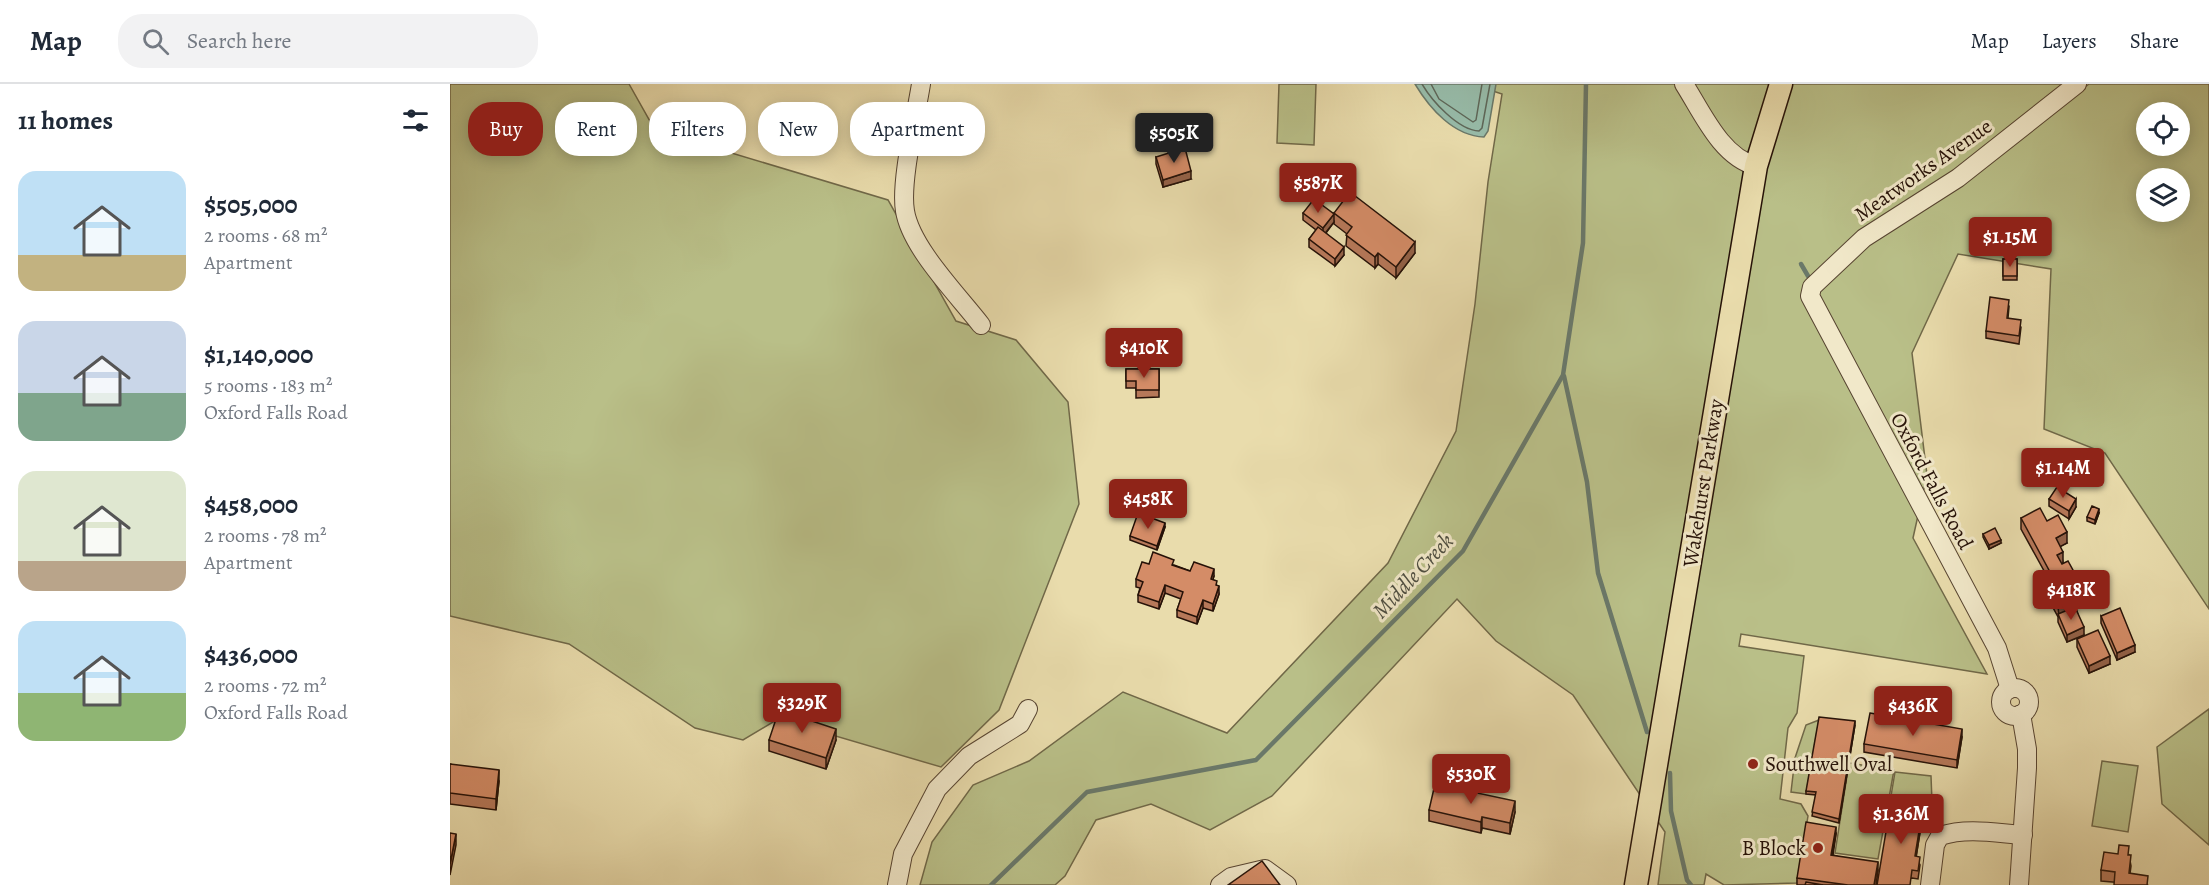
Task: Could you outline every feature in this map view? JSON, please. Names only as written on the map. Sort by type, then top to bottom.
[{"type":"main road","name":"Wakehurst Parkway","points":[[1636,885],[1756,166],[1780,84]]},
{"type":"street","points":[[921,84],[904,210],[909,228],[925,253],[981,325]]},
{"type":"street","points":[[1684,84],[1718,139],[1745,163],[1756,166]]},
{"type":"street","name":"Meatworks Avenue","points":[[1810,296],[1812,288],[1864,238],[1958,178],[2074,87]]},
{"type":"street","name":"Oxford Falls Road","points":[[1810,296],[1997,648],[2010,689],[2002,698],[2002,708],[2011,715],[2021,714],[2027,749],[2023,835]]},
{"type":"street","points":[[897,885],[903,854],[937,789],[969,756],[1020,724],[1028,709]]},
{"type":"street","points":[[1930,885],[1935,845],[1940,836],[1953,831],[2023,835],[2019,885]]},
{"type":"street","points":[[1220,885],[1231,877],[1265,869],[1287,885]]},
{"type":"green space","points":[[450,84],[629,84],[649,119],[649,156],[742,156],[888,200],[956,321],[1016,340],[1068,402],[1079,504],[999,710],[941,767],[778,719],[743,740],[695,728],[569,644],[450,616]]},
{"type":"green space","points":[[1279,84],[1316,84],[1314,145],[1277,143]]},
{"type":"green space","points":[[1472,84],[2067,84],[2076,94],[2089,84],[2209,84],[2209,609],[2105,453],[2044,429],[2051,269],[1958,254],[1912,353],[1927,475],[1913,538],[1987,674],[1741,634],[1739,646],[1804,656],[1797,713],[1788,728],[1780,799],[1801,804],[1808,816],[1797,883],[1724,885],[1706,874],[1704,885],[1658,885],[1665,832],[1573,695],[1496,641],[1457,599],[1272,796],[1210,830],[1151,804],[1096,820],[1065,876],[1055,885],[920,885],[932,842],[973,785],[1029,761],[1123,692],[1227,733],[1388,563],[1456,431],[1475,304],[1488,182],[1502,94]]},
{"type":"green space","points":[[2209,709],[2209,845],[2162,804],[2157,747]]},
{"type":"green space","points":[[1819,720],[1806,794],[1791,792],[1795,758],[1806,725]]},
{"type":"green space","points":[[2102,761],[2138,766],[2128,832],[2092,826]]},
{"type":"green space","points":[[1849,763],[1894,770],[1878,859],[1835,853]]},
{"type":"green space","points":[[1895,772],[1931,776],[1932,802],[1891,796]]},
{"type":"water","points":[[1415,84],[1496,84],[1488,131],[1484,137],[1463,132],[1444,120]]},
{"type":"building","points":[[1185,148],[1191,171],[1163,180],[1156,157]]},
{"type":"building","points":[[1350,192],[1415,242],[1396,267],[1378,253],[1375,257],[1346,235],[1352,227],[1334,213]]},
{"type":"building","points":[[1314,199],[1334,214],[1323,228],[1303,213]]},
{"type":"building","points":[[1318,227],[1344,247],[1335,259],[1309,239]]},
{"type":"building","points":[[2003,259],[2017,259],[2017,276],[2003,276]]},
{"type":"building","points":[[1990,297],[2009,300],[2007,318],[2021,320],[2019,336],[1986,331]]},
{"type":"building","points":[[1126,369],[1159,369],[1159,390],[1136,390],[1136,381],[1126,381]]},
{"type":"building","points":[[2057,487],[2076,499],[2069,511],[2049,499]]},
{"type":"building","points":[[2092,506],[2099,509],[2095,520],[2087,517]]},
{"type":"building","points":[[2040,508],[2047,521],[2058,515],[2067,532],[2056,538],[2063,552],[2057,555],[2062,564],[2068,561],[2085,592],[2058,606],[2050,591],[2058,587],[2021,518]]},
{"type":"building","points":[[1138,513],[1165,523],[1157,546],[1130,536]]},
{"type":"building","points":[[1995,528],[2001,540],[1989,545],[1983,534]]},
{"type":"building","points":[[1153,552],[1174,560],[1172,565],[1190,571],[1194,562],[1214,569],[1211,579],[1217,581],[1216,585],[1219,586],[1213,604],[1203,600],[1197,617],[1177,610],[1183,592],[1165,585],[1159,602],[1138,595],[1143,582],[1136,579],[1142,562],[1149,564]]},
{"type":"building","points":[[2075,607],[2084,627],[2067,635],[2058,614]]},
{"type":"building","points":[[2120,608],[2135,645],[2117,653],[2101,616]]},
{"type":"building","points":[[2098,630],[2110,656],[2089,666],[2077,639]]},
{"type":"building","points":[[779,710],[836,729],[826,758],[769,740]]},
{"type":"building","points":[[1870,713],[1962,729],[1957,760],[1864,744]]},
{"type":"building","points":[[1819,717],[1855,721],[1839,819],[1812,812],[1816,792],[1806,791]]},
{"type":"building","points":[[450,764],[499,770],[496,799],[450,793]]},
{"type":"building","points":[[1435,784],[1515,801],[1510,823],[1482,817],[1481,822],[1429,810]]},
{"type":"building","points":[[1891,802],[1923,807],[1915,856],[1920,857],[1918,871],[1912,870],[1910,885],[1877,885]]},
{"type":"building","name":"B Block","points":[[1806,822],[1836,827],[1831,855],[1878,862],[1874,885],[1848,885],[1797,878]]},
{"type":"building","points":[[450,833],[456,834],[450,864]]},
{"type":"building","points":[[2119,845],[2129,846],[2128,855],[2131,855],[2129,873],[2148,876],[2147,885],[2114,885],[2115,872],[2101,870],[2104,852],[2118,854]]},
{"type":"building","points":[[1262,861],[1280,885],[1228,885]]},
{"type":"building","points":[[1806,882],[1823,885],[1805,885]]},
{"type":"waterway","name":"Middle Creek","points":[[991,885],[1087,792],[1256,760],[1463,551],[1563,375],[1583,243],[1586,84]]},
{"type":"waterway","points":[[1801,264],[1808,276]]},
{"type":"waterway","points":[[1564,376],[1587,482],[1598,573],[1647,732]]},
{"type":"waterway","points":[[1670,773],[1671,811],[1687,880],[1691,885]]},
{"type":"place","name":"Southwell Oval","points":[[1753,764]]},
{"type":"place","name":"B Block","points":[[1818,848]]}]
